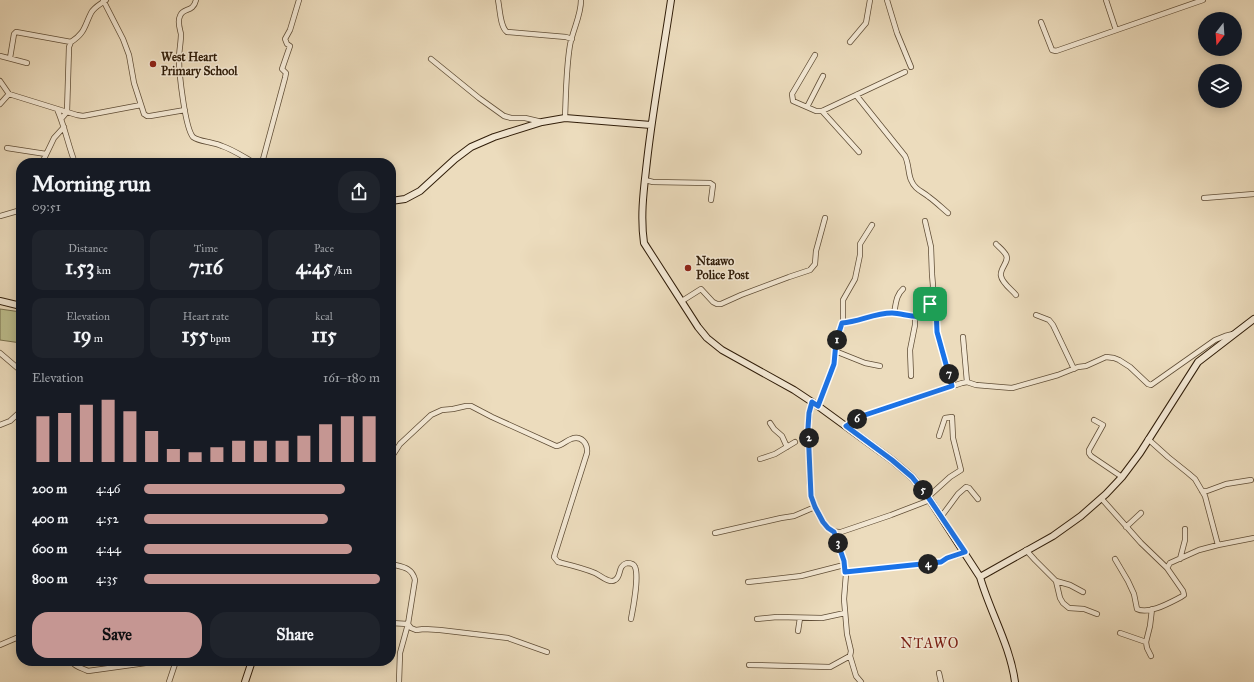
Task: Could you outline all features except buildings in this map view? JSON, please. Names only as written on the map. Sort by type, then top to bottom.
[{"type":"street","points":[[196,0],[192,8],[182,12],[179,17],[181,36],[179,60],[185,110],[189,129],[197,140],[223,146],[246,158]]},
{"type":"street","points":[[263,158],[286,73],[282,68],[290,46],[287,44],[285,39],[290,30],[299,0]]},
{"type":"street","points":[[498,0],[502,25],[504,30],[507,32],[566,37],[572,39]]},
{"type":"street","points":[[565,118],[568,62],[572,39],[580,12],[581,0]]},
{"type":"street","points":[[671,0],[651,125],[642,228],[644,243],[698,327],[715,345],[794,390],[818,406],[892,460],[912,477],[929,498],[980,577],[983,589],[1010,658],[1015,682]]},
{"type":"street","points":[[850,42],[866,23],[870,0]]},
{"type":"street","points":[[887,0],[897,34],[911,67]]},
{"type":"street","points":[[1106,0],[1116,30]]},
{"type":"street","points":[[1041,22],[1051,48],[1054,51],[1204,0]]},
{"type":"street","points":[[61,119],[66,112],[69,47],[71,42],[81,35],[91,13],[104,1],[123,39],[129,55],[134,83],[144,114],[147,116],[185,110]]},
{"type":"street","points":[[10,58],[14,34],[16,32],[71,42]]},
{"type":"street","points":[[815,55],[792,94],[793,101],[816,111],[822,110],[904,72]]},
{"type":"street","points":[[0,56],[27,63]]},
{"type":"street","points":[[431,59],[504,116],[511,118],[525,118],[542,122]]},
{"type":"street","points":[[807,107],[823,76]]},
{"type":"street","points":[[0,81],[9,94],[77,115],[83,116],[141,105]]},
{"type":"street","points":[[0,104],[9,94]]},
{"type":"street","points":[[856,94],[905,156],[914,186],[948,213]]},
{"type":"street","points":[[57,109],[74,158]]},
{"type":"street","points":[[822,110],[858,152]]},
{"type":"street","points":[[396,200],[406,199],[420,191],[455,159],[471,147],[542,122],[565,118],[651,125]]},
{"type":"street","points":[[44,158],[54,138],[64,127]]},
{"type":"street","points":[[7,148],[46,154]]},
{"type":"street","points":[[645,180],[653,182],[710,183],[712,184],[711,200]]},
{"type":"street","points":[[1204,198],[1254,194]]},
{"type":"street","points":[[0,216],[16,211]]},
{"type":"street","points":[[682,301],[701,289],[713,302],[721,304],[741,295],[812,269],[815,264],[816,251],[825,218]]},
{"type":"street","points":[[842,323],[853,322],[882,313],[923,316],[930,304],[933,286],[931,247],[924,221]]},
{"type":"street","points":[[818,406],[834,364],[836,342],[842,323],[843,300],[855,279],[860,255],[860,244],[872,225]]},
{"type":"street","points":[[996,244],[1006,255],[1007,259],[1000,276],[1016,295]]},
{"type":"street","points":[[894,313],[896,300],[899,292],[903,289]]},
{"type":"street","points":[[0,301],[16,305]]},
{"type":"street","points":[[930,304],[936,308],[937,332],[952,386]]},
{"type":"street","points":[[1036,315],[1049,320],[1054,325],[1074,369]]},
{"type":"street","points":[[911,376],[910,350],[916,316]]},
{"type":"street","points":[[980,577],[1052,536],[1081,516],[1101,498],[1122,477],[1198,362],[1254,319]]},
{"type":"street","points":[[846,426],[862,416],[967,382],[976,385],[1012,388],[1086,366],[1106,357],[1119,360],[1130,367],[1151,385],[1216,340],[1234,334]]},
{"type":"street","points":[[963,337],[967,382]]},
{"type":"street","points":[[835,351],[864,363],[880,366]]},
{"type":"street","points":[[0,353],[16,367]]},
{"type":"street","points":[[812,402],[809,413],[808,428],[811,496],[823,522],[834,532],[841,532],[891,515],[929,498],[950,477],[961,470],[953,438],[952,417],[945,418],[939,436]]},
{"type":"street","points":[[396,450],[400,444],[431,415],[442,410],[466,406],[471,406],[556,446],[571,438],[583,440],[588,447],[587,453],[554,558],[558,562],[596,573],[613,581],[616,580],[623,565],[628,563],[634,565],[636,573],[631,619]]},
{"type":"street","points":[[0,425],[10,422],[16,416]]},
{"type":"street","points":[[1094,420],[1103,425],[1089,450],[1089,453],[1091,456],[1122,477]]},
{"type":"street","points":[[770,423],[782,436],[787,447]]},
{"type":"street","points":[[1148,439],[1188,472],[1195,480],[1205,496],[1218,545]]},
{"type":"street","points":[[760,459],[775,454],[795,442]]},
{"type":"street","points":[[1202,491],[1207,491],[1226,484],[1251,480]]},
{"type":"street","points":[[941,516],[958,494],[966,487],[969,488],[978,499]]},
{"type":"street","points":[[1101,498],[1126,527],[1167,568],[1183,591],[1184,595],[1162,606],[1152,609],[1141,611],[1137,609],[1134,594],[1115,559]]},
{"type":"street","points":[[715,533],[794,516],[815,507]]},
{"type":"street","points":[[1126,527],[1141,513]]},
{"type":"street","points":[[1180,559],[1185,540],[1185,529]]},
{"type":"street","points":[[834,532],[845,572],[844,599],[847,634],[851,651],[850,656],[856,676],[861,682]]},
{"type":"street","points":[[1167,568],[1169,564],[1199,550],[1254,538]]},
{"type":"street","points":[[1026,550],[1056,582],[1060,598],[1069,608],[1084,609],[1097,614]]},
{"type":"street","points":[[845,572],[941,562],[947,558],[965,552]]},
{"type":"street","points":[[396,565],[405,568],[414,574],[415,580],[408,624],[400,653],[399,682]]},
{"type":"street","points":[[748,582],[801,576],[844,565]]},
{"type":"street","points":[[1056,582],[1070,585],[1083,592]]},
{"type":"street","points":[[1151,656],[1146,642],[1152,609]]},
{"type":"street","points":[[757,619],[777,617],[822,618],[845,613]]},
{"type":"street","points":[[798,631],[800,618]]},
{"type":"street","points":[[396,623],[408,624],[411,628],[416,630],[440,630],[508,638],[546,652]]},
{"type":"street","points":[[1120,633],[1146,642]]},
{"type":"street","points":[[0,645],[16,638]]},
{"type":"street","points":[[749,665],[830,667],[850,656]]},
{"type":"street","points":[[77,666],[88,671],[124,666]]},
{"type":"street","points":[[169,682],[174,666]]},
{"type":"street","points":[[245,682],[250,666]]},
{"type":"street","points":[[939,673],[941,682]]},
{"type":"green space","points":[[0,309],[16,311],[16,342],[0,340]]},
{"type":"place","name":"West Heart Primary School","points":[[153,64]]},
{"type":"place","name":"Ntaawo Police Post","points":[[688,268]]},
{"type":"district","name":"NTAWO","points":[[930,643]]},
{"type":"route","points":[[930,304],[936,308],[937,332],[952,386],[862,416],[846,426],[892,460],[912,477],[928,497],[965,552],[947,558],[941,562],[845,572],[844,561],[834,532],[830,530],[823,522],[811,496],[808,428],[809,413],[812,402],[818,406],[834,364],[836,342],[842,323],[853,322],[882,313],[892,312],[923,316],[930,304]]}]
